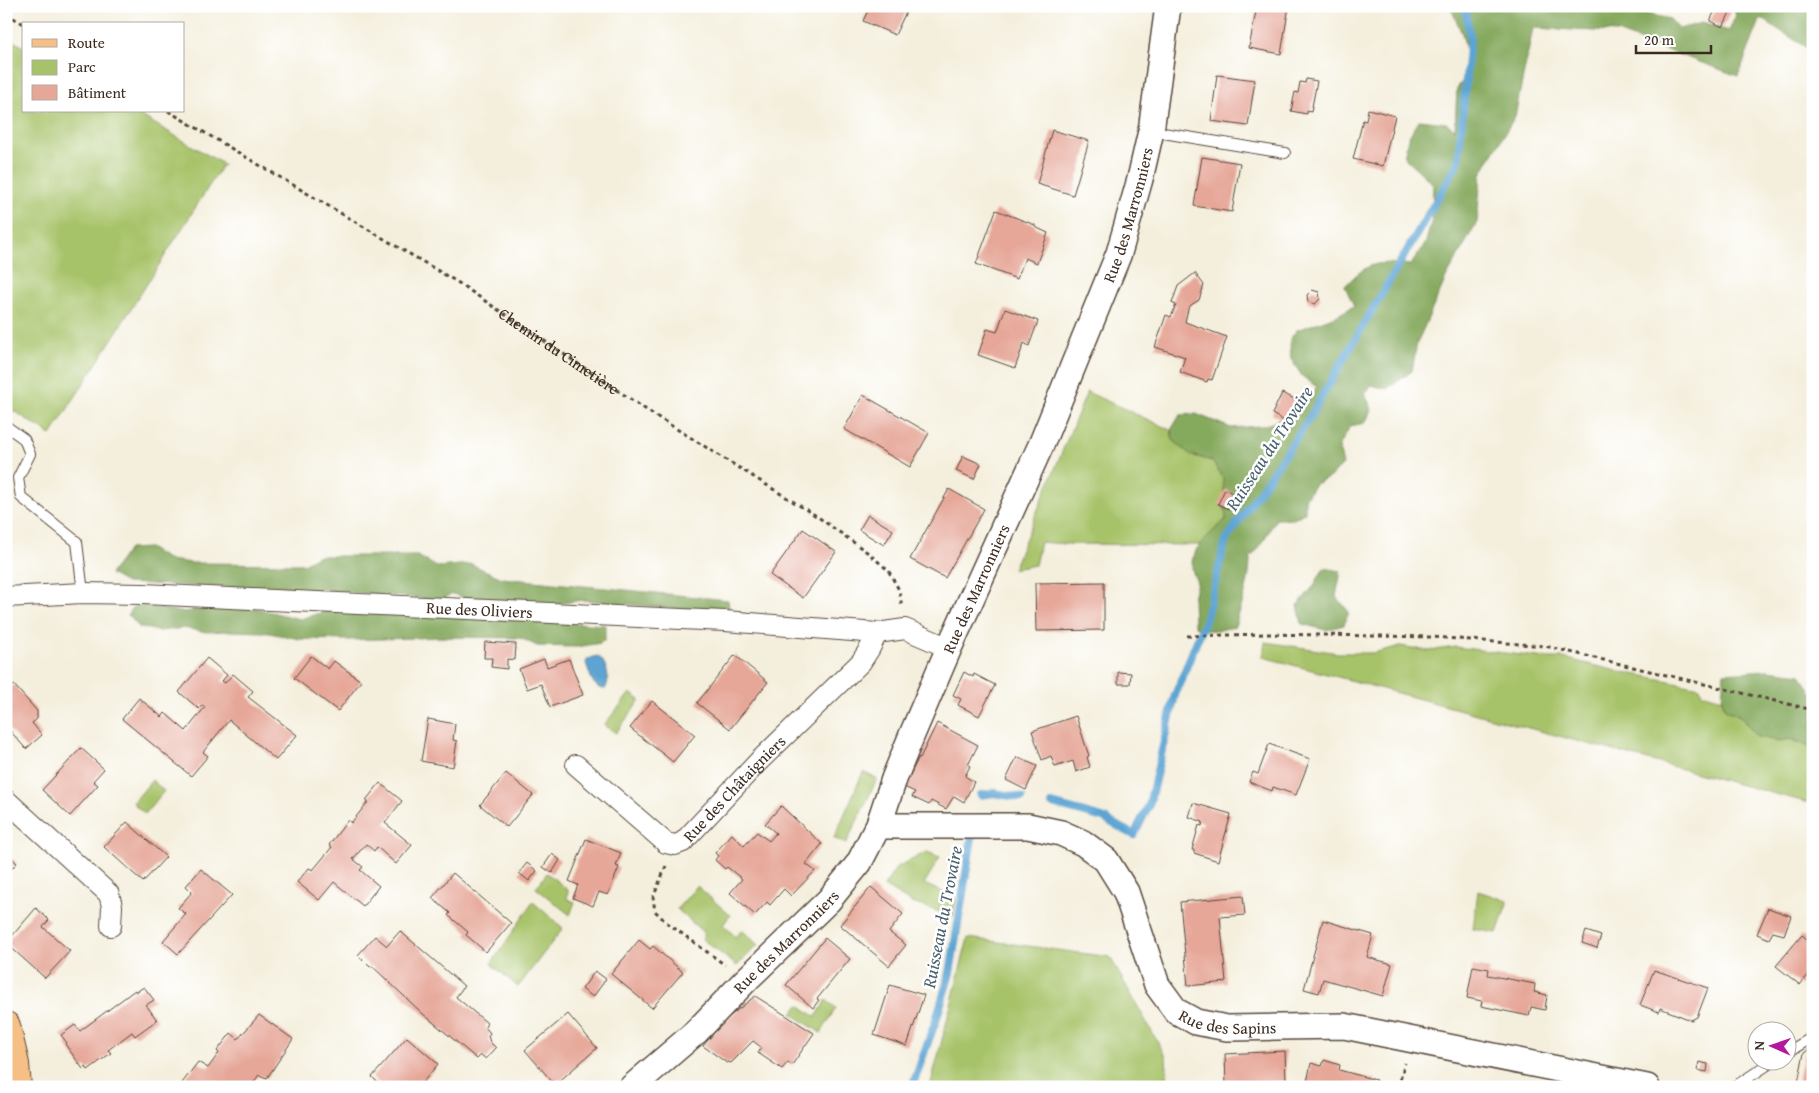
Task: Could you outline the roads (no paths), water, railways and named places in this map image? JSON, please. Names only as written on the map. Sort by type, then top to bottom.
[{"type":"main road","points":[[6,1026],[15,1064],[17,1087]]},
{"type":"street","name":"Rue des Marronniers","points":[[634,1086],[696,1032],[746,980],[829,900],[859,863],[879,824],[894,779],[949,648],[1041,445],[1119,253],[1140,179],[1151,131],[1168,6]]},
{"type":"street","name":"Rue des Oliviers","points":[[6,598],[82,592],[143,594],[725,621],[876,634],[904,620],[949,648]]},
{"type":"street","name":"Rue des Châtaigniers","points":[[576,765],[666,843],[675,845],[683,842],[759,761],[862,662],[876,634]]},
{"type":"street","points":[[6,800],[109,894],[112,906],[111,926]]},
{"type":"street","name":"Rue des Sapins","points":[[879,824],[888,826],[1028,826],[1061,833],[1083,843],[1106,860],[1126,892],[1157,985],[1176,1011],[1196,1022],[1227,1028],[1344,1026],[1647,1087]]},
{"type":"lane","points":[[1151,131],[1285,153]]},
{"type":"lane","points":[[6,426],[24,439],[30,454],[18,478],[22,497],[77,542],[82,592]]},
{"type":"lane","points":[[1796,1047],[1813,1036]]},
{"type":"lane","points":[[1734,1087],[1760,1070]]},
{"type":"water","points":[[597,656],[603,662],[607,671],[608,681],[605,689],[594,683],[586,663],[588,659]]},
{"type":"waterway","name":"Ruisseau du Trovaire","points":[[1052,804],[1103,818],[1134,835],[1149,805],[1175,695],[1205,621],[1226,540],[1307,422],[1458,163],[1470,37],[1465,6]]},
{"type":"waterway","points":[[981,795],[994,793],[1022,798]]},
{"type":"waterway","name":"Ruisseau du Trovaire","points":[[912,1087],[936,1020],[950,973],[972,837]]}]
